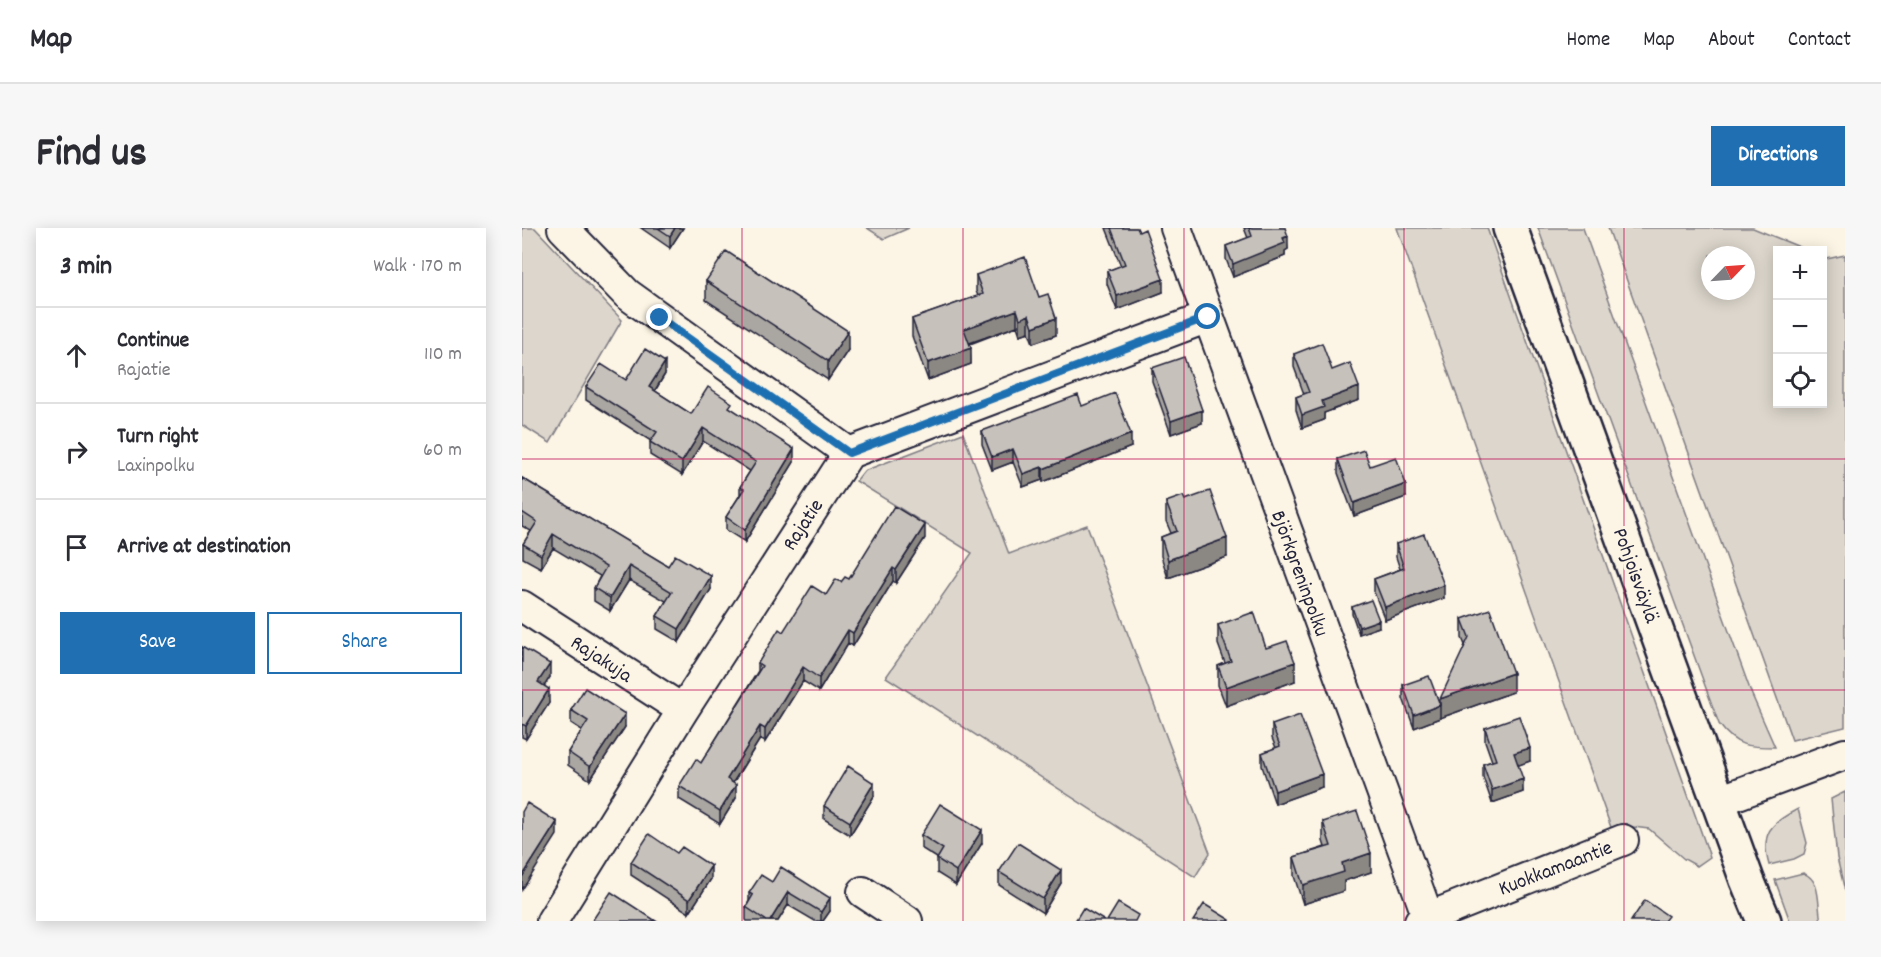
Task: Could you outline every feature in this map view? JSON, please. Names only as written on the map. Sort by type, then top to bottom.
[{"type":"main road","name":"Pohjoisväylä","points":[[1510,228],[1747,880],[1764,921]]},
{"type":"street","points":[[564,228],[627,294],[849,453],[1208,317]]},
{"type":"street","name":"Björkgreninpolku","points":[[1176,228],[1424,919]]},
{"type":"street","name":"Rajatie","points":[[552,921],[683,710],[849,453]]},
{"type":"street","name":"Rajakuja","points":[[522,606],[683,710]]},
{"type":"street","points":[[1719,801],[1845,754]]},
{"type":"street","name":"Kuokkamaantie","points":[[1424,919],[1623,840]]},
{"type":"street","points":[[863,892],[908,921]]},
{"type":"shaded area","points":[[522,228],[535,228],[622,320],[550,443],[522,425]]},
{"type":"shaded area","points":[[867,228],[909,228],[884,239]]},
{"type":"shaded area","points":[[1397,228],[1487,228],[1710,857],[1697,866],[1684,859],[1649,829],[1633,827],[1613,833]]},
{"type":"shaded area","points":[[1538,228],[1583,228],[1752,695],[1775,747],[1743,744],[1725,732],[1719,724]]},
{"type":"shaded area","points":[[1608,228],[1753,228],[1797,246],[1773,246],[1773,408],[1827,408],[1827,259],[1845,255],[1845,727],[1792,740]]},
{"type":"shaded area","points":[[963,433],[1009,554],[1087,525],[1210,853],[1195,877],[886,677],[972,553],[856,481],[864,471]]},
{"type":"shaded area","points":[[1845,792],[1845,891],[1837,858],[1831,799]]},
{"type":"shaded area","points":[[1798,809],[1807,843],[1804,854],[1769,865],[1766,845],[1770,831],[1780,819]]},
{"type":"shaded area","points":[[1803,873],[1809,876],[1816,887],[1821,921],[1790,921],[1775,880]]},
{"type":"building","points":[[658,228],[675,228],[670,236]]},
{"type":"building","points":[[1111,228],[1137,228],[1139,232],[1145,229],[1163,279],[1117,296],[1107,271],[1125,264]]},
{"type":"building","points":[[1249,228],[1285,228],[1288,236],[1283,238],[1285,243],[1233,264],[1226,246],[1252,236]]},
{"type":"building","points":[[726,251],[848,331],[828,361],[706,281]]},
{"type":"building","points":[[1025,257],[1039,297],[1048,294],[1056,318],[1033,327],[1029,315],[1020,319],[1017,310],[964,329],[971,348],[928,363],[912,319],[983,294],[976,275]]},
{"type":"building","points":[[1322,343],[1332,370],[1350,363],[1359,387],[1322,401],[1324,407],[1302,415],[1296,397],[1309,392],[1294,354]]},
{"type":"building","points":[[645,349],[665,362],[649,387],[691,414],[708,387],[732,403],[729,407],[794,449],[745,530],[726,517],[744,489],[740,487],[756,462],[703,428],[682,462],[650,442],[657,432],[586,387],[601,364],[626,380]]},
{"type":"building","points":[[1184,357],[1202,410],[1171,421],[1152,368]]},
{"type":"building","points":[[1115,393],[1131,434],[1043,469],[1042,467],[1023,474],[1013,449],[992,457],[982,431],[1078,395],[1082,406]]},
{"type":"building","points":[[1364,450],[1370,466],[1396,457],[1406,484],[1354,503],[1338,459]]},
{"type":"building","points":[[522,478],[668,566],[675,555],[711,576],[679,629],[657,616],[672,592],[629,566],[610,598],[594,588],[606,567],[553,534],[541,555],[523,544],[537,522],[522,512]]},
{"type":"building","points":[[1210,491],[1227,538],[1168,560],[1161,537],[1177,531],[1166,502],[1183,496],[1185,500]]},
{"type":"building","points":[[894,506],[925,525],[896,570],[893,568],[853,633],[848,630],[819,678],[803,667],[765,729],[760,726],[727,779],[736,785],[720,811],[679,786],[696,759],[701,763],[762,666],[758,663],[779,629],[783,632],[812,586],[826,595],[836,579],[841,582],[845,577],[849,579]]},
{"type":"building","points":[[1424,534],[1444,585],[1385,607],[1374,579],[1404,568],[1396,544]]},
{"type":"building","points":[[1371,600],[1379,620],[1359,627],[1352,607]]},
{"type":"building","points":[[1490,609],[1513,673],[1440,699],[1469,637],[1462,619]]},
{"type":"building","points":[[1254,612],[1266,648],[1287,641],[1295,662],[1226,687],[1218,666],[1231,661],[1218,625]]},
{"type":"building","points":[[522,647],[550,664],[538,682],[549,689],[526,726],[522,724]]},
{"type":"building","points":[[1429,676],[1440,705],[1414,715],[1403,685]]},
{"type":"building","points":[[585,688],[625,714],[590,767],[568,752],[588,721],[571,710]]},
{"type":"building","points":[[1300,715],[1322,774],[1275,791],[1262,753],[1280,746],[1272,725]]},
{"type":"building","points":[[1519,716],[1530,748],[1514,753],[1523,779],[1492,790],[1483,764],[1496,760],[1485,728]]},
{"type":"building","points":[[848,766],[874,783],[850,822],[824,806]]},
{"type":"building","points":[[527,803],[557,822],[522,877],[522,812]]},
{"type":"building","points":[[940,804],[982,830],[956,871],[937,859],[943,849],[921,835]]},
{"type":"building","points":[[1357,811],[1371,853],[1342,863],[1344,872],[1303,885],[1294,857],[1331,846],[1323,822]]},
{"type":"building","points":[[649,834],[677,853],[682,847],[711,866],[689,900],[631,862]]},
{"type":"building","points":[[1018,843],[1061,870],[1043,899],[999,872]]},
{"type":"building","points":[[781,867],[830,898],[821,912],[788,892],[770,921],[746,907],[753,895],[749,893],[761,875],[772,882]]},
{"type":"building","points":[[611,892],[656,921],[592,921]]},
{"type":"building","points":[[1645,900],[1668,916],[1664,921],[1631,921]]},
{"type":"building","points":[[1118,903],[1138,915],[1135,921],[1107,921]]},
{"type":"building","points":[[1204,904],[1230,920],[1230,921],[1193,921]]},
{"type":"building","points":[[1083,908],[1105,921],[1075,921]]},
{"type":"route","points":[[660,318],[849,453],[1208,317]]}]
